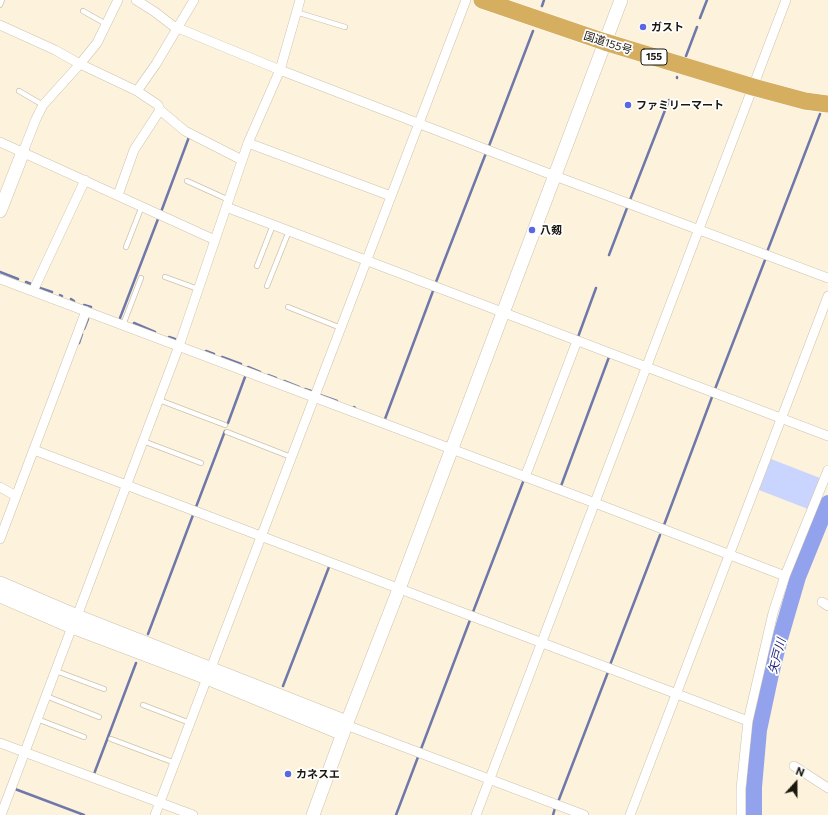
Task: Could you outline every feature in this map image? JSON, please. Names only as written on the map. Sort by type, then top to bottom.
[{"type":"highway","name":"国道155号","points":[[482,0],[604,42],[753,87],[805,101],[828,104]]},
{"type":"street","points":[[0,211],[36,119],[43,105],[97,43],[118,0]]},
{"type":"street","points":[[136,0],[177,28],[280,70],[555,176],[828,278]]},
{"type":"street","points":[[137,91],[156,64],[194,0]]},
{"type":"street","points":[[1,815],[179,346],[248,143],[280,70],[300,0]]},
{"type":"street","points":[[155,815],[466,0]]},
{"type":"street","points":[[313,815],[345,727],[504,313],[604,42],[621,0]]},
{"type":"street","points":[[476,815],[786,0]]},
{"type":"street","points":[[0,25],[56,50],[80,64],[137,91],[158,105],[160,110],[185,131],[242,160]]},
{"type":"street","points":[[118,195],[134,150],[160,110]]},
{"type":"street","points":[[0,142],[215,240]]},
{"type":"street","points":[[248,143],[391,196]]},
{"type":"street","points":[[33,291],[85,180]]},
{"type":"street","points":[[228,203],[288,231],[828,436]]},
{"type":"street","points":[[0,279],[785,576]]},
{"type":"street","points":[[630,815],[828,296]]},
{"type":"street","points":[[0,538],[86,311]]},
{"type":"street","points":[[525,477],[576,341]]},
{"type":"street","points":[[34,450],[748,721]]},
{"type":"street","points":[[741,815],[741,789],[748,721],[773,613],[785,576],[828,470]]},
{"type":"street","points":[[0,487],[16,496]]},
{"type":"street","points":[[0,583],[75,622]]},
{"type":"street","points":[[0,596],[75,622],[345,727],[584,815]]},
{"type":"street","points":[[0,743],[193,815]]},
{"type":"street","points":[[794,766],[828,788]]},
{"type":"lane","points":[[0,5],[2,0]]},
{"type":"lane","points":[[83,11],[106,24]]},
{"type":"lane","points":[[296,12],[345,26]]},
{"type":"lane","points":[[19,91],[43,105]]},
{"type":"lane","points":[[187,180],[228,203]]},
{"type":"lane","points":[[126,248],[142,206]]},
{"type":"lane","points":[[257,266],[273,225]]},
{"type":"lane","points":[[267,286],[288,231]]},
{"type":"lane","points":[[165,277],[198,289]]},
{"type":"lane","points":[[123,325],[141,278]]},
{"type":"lane","points":[[288,307],[341,328]]},
{"type":"lane","points":[[159,400],[225,425]]},
{"type":"lane","points":[[226,432],[291,457]]},
{"type":"lane","points":[[143,441],[201,463]]},
{"type":"lane","points":[[56,671],[104,689]]},
{"type":"lane","points":[[46,696],[99,716]]},
{"type":"lane","points":[[143,705],[190,723]]},
{"type":"lane","points":[[37,719],[84,738]]},
{"type":"lane","points":[[111,738],[175,763]]},
{"type":"shaded area","points":[[771,459],[820,478],[808,509],[759,490]]},
{"type":"waterway","points":[[542,6],[544,0]]},
{"type":"waterway","points":[[700,18],[707,0]]},
{"type":"waterway","points":[[686,56],[697,27]]},
{"type":"waterway","points":[[489,146],[533,31]]},
{"type":"waterway","points":[[630,200],[669,100]]},
{"type":"waterway","points":[[767,252],[820,114]]},
{"type":"waterway","points":[[161,212],[189,137]]},
{"type":"waterway","points":[[436,282],[486,153]]},
{"type":"waterway","points":[[609,255],[627,208]]},
{"type":"waterway","points":[[120,318],[158,219]]},
{"type":"waterway","points":[[715,389],[765,260]]},
{"type":"waterway","points":[[0,272],[18,279]]},
{"type":"waterway","points":[[26,282],[31,284]]},
{"type":"waterway","points":[[40,288],[52,292]]},
{"type":"waterway","points":[[579,337],[596,288]]},
{"type":"waterway","points":[[385,419],[433,291]]},
{"type":"waterway","points":[[84,305],[91,307]]},
{"type":"waterway","points":[[84,329],[88,319]]},
{"type":"waterway","points":[[134,323],[155,332]]},
{"type":"waterway","points":[[79,343],[82,334]]},
{"type":"waterway","points":[[169,337],[175,339]]},
{"type":"waterway","points":[[206,351],[214,354]]},
{"type":"waterway","points":[[222,357],[241,364]]},
{"type":"waterway","points":[[561,486],[609,357]]},
{"type":"waterway","points":[[248,367],[260,372]]},
{"type":"waterway","points":[[268,375],[276,378]]},
{"type":"waterway","points":[[228,423],[245,377]]},
{"type":"waterway","points":[[284,381],[299,387]]},
{"type":"waterway","points":[[305,389],[311,391]]},
{"type":"waterway","points":[[320,395],[337,401]]},
{"type":"waterway","points":[[664,525],[712,397]]},
{"type":"waterway","points":[[196,507],[225,431]]},
{"type":"waterway","points":[[473,612],[523,482]]},
{"type":"waterway","name":"矢戸川","points":[[754,815],[754,787],[759,730],[771,674],[798,577],[828,503]]},
{"type":"waterway","points":[[148,634],[193,515]]},
{"type":"waterway","points":[[610,665],[660,535]]},
{"type":"waterway","points":[[283,686],[329,567]]},
{"type":"waterway","points":[[421,749],[470,620]]},
{"type":"waterway","points":[[94,774],[136,663]]},
{"type":"waterway","points":[[558,802],[608,672]]},
{"type":"waterway","points":[[396,815],[418,757]]},
{"type":"waterway","points":[[15,789],[84,815]]},
{"type":"waterway","points":[[553,815],[555,808]]},
{"type":"place","name":"ガスト","points":[[643,27]]},
{"type":"place","name":"ファミリーマート","points":[[628,105]]},
{"type":"place","name":"八剱","points":[[532,230]]},
{"type":"place","name":"カネスエ","points":[[288,774]]}]
